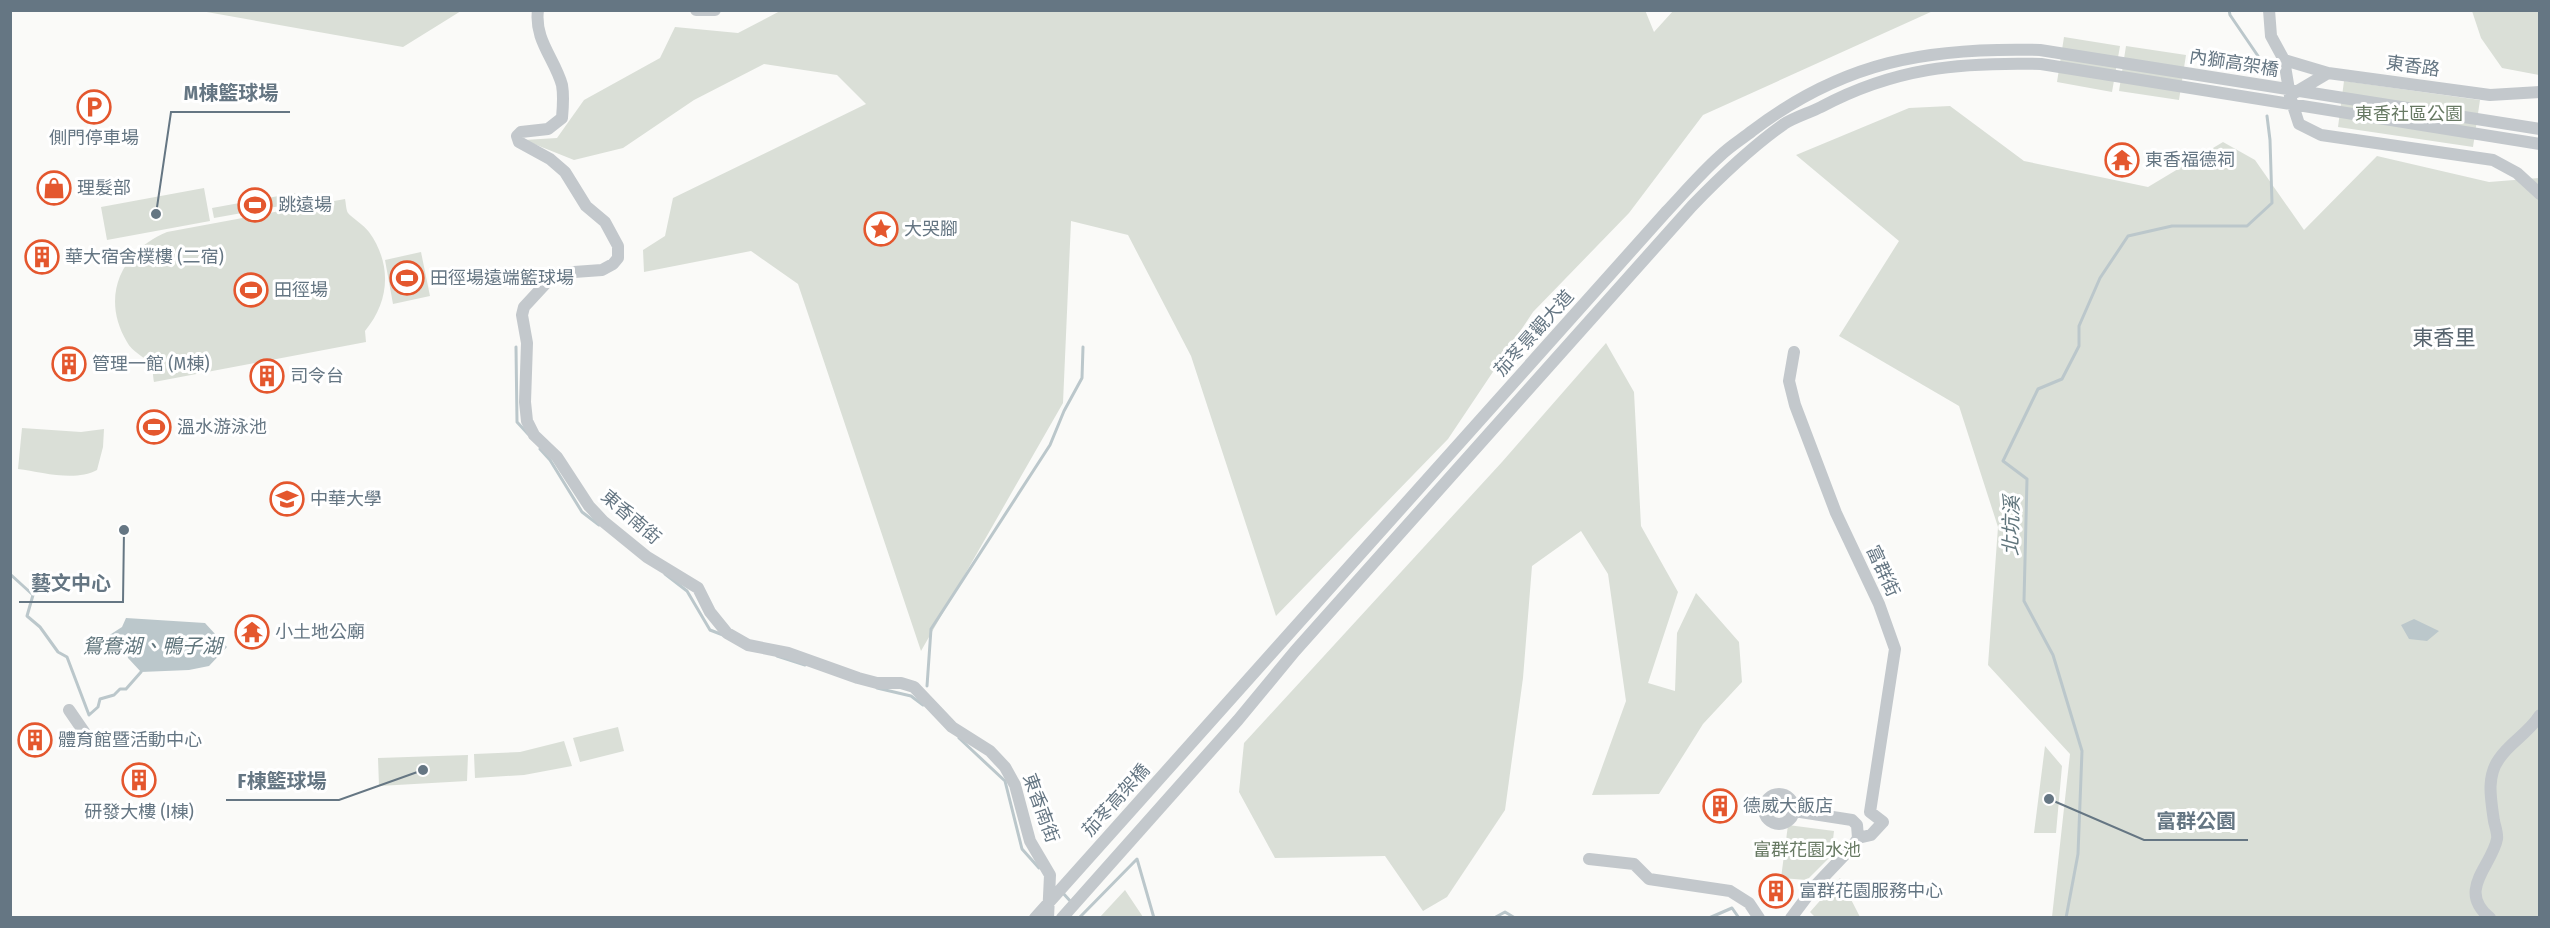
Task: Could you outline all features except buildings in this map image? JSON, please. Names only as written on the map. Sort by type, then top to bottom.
[{"type":"street","name":"東香南街","points":[[538,10],[537,31],[561,84],[562,118],[555,126],[548,129],[521,132],[518,136],[519,142],[550,159],[565,172],[586,206],[605,222],[618,246],[618,258],[602,270],[560,273],[549,280],[524,307],[522,315],[527,343],[525,402],[527,421],[534,435],[557,457],[589,506],[604,522],[647,557],[698,588],[711,612],[727,633],[748,645],[788,653],[858,678],[901,683],[914,687],[952,727],[990,751],[1005,767],[1015,785],[1030,841],[1050,875],[1048,918]]},
{"type":"street","points":[[696,10],[715,10]]},
{"type":"street","points":[[2269,10],[2271,36],[2284,60],[2290,96],[2299,124],[2321,135],[2493,160],[2517,172],[2540,194]]},
{"type":"street","name":"內獅高架橋","points":[[1922,55],[1983,49],[2040,50],[2540,129]]},
{"type":"street","name":"茄苳景觀大道","points":[[1223,707],[1666,212],[1721,154],[1776,112],[1825,86],[1854,72],[1922,55]]},
{"type":"street","name":"東香路","points":[[2284,60],[2328,73],[2490,95],[2540,92]]},
{"type":"street","name":"內獅高架橋","points":[[1924,70],[1986,62],[2041,64],[2540,144]]},
{"type":"street","name":"茄苳景觀大道","points":[[1062,918],[1238,720],[1295,651],[1725,171],[1786,122],[1864,85],[1900,74],[1924,70]]},
{"type":"street","points":[[2290,96],[2328,73]]},
{"type":"street","name":"富群街","points":[[1794,352],[1789,381],[1795,405],[1836,513],[1879,604],[1895,649],[1870,812]]},
{"type":"street","name":"茄苳高架橋","points":[[1035,918],[1223,707]]},
{"type":"street","points":[[69,710],[91,742]]},
{"type":"street","points":[[2490,918],[2483,912],[2476,890],[2478,879],[2497,839],[2490,796],[2491,776],[2499,758],[2531,729],[2540,716]]},
{"type":"street","points":[[1794,811],[1847,818],[1857,825]]},
{"type":"street","points":[[1791,918],[1815,886],[1852,848],[1858,838],[1857,825],[1870,812],[1882,822],[1871,835],[1858,838]]},
{"type":"street","points":[[1589,859],[1634,864],[1649,879],[1730,891],[1749,903],[1759,918]]},
{"type":"green space","points":[[461,10],[403,47],[201,11]]},
{"type":"green space","points":[[1645,10],[1654,32],[1673,11],[1933,11],[1703,115],[1629,213],[1533,312],[1448,439],[1276,616],[1191,356],[1128,235],[1071,221],[1063,403],[921,651],[798,284],[751,251],[644,272],[643,250],[665,236],[673,198],[866,104],[837,75],[764,64],[694,100],[623,148],[574,160],[524,140],[557,138],[584,100],[660,58],[675,27],[738,33],[780,11]]},
{"type":"green space","points":[[2472,11],[2539,11],[2539,75],[2502,68],[2481,38]]},
{"type":"green space","points":[[2064,37],[2120,46],[2112,92],[2057,82]]},
{"type":"green space","points":[[2126,46],[2186,55],[2179,100],[2119,91]]},
{"type":"green space","name":"東香社區公園","points":[[2344,81],[2480,100],[2473,147],[2338,127]]},
{"type":"green space","points":[[1950,106],[2024,161],[2148,187],[2223,142],[2255,160],[2304,230],[2377,156],[2489,182],[2539,178],[2539,917],[2052,917],[2070,754],[1988,665],[1998,527],[1959,406],[1839,336],[1899,241],[1796,155],[1909,108]]},
{"type":"green space","points":[[204,188],[210,221],[107,240],[101,207]]},
{"type":"green space","name":"跳遠場","points":[[295,193],[297,203],[214,218],[212,208]]},
{"type":"green space","name":"田徑場","points":[[345,199],[348,213],[367,229],[376,244],[384,269],[383,295],[365,331],[366,342],[154,382],[150,364],[127,342],[119,325],[115,308],[120,277],[127,263],[138,251],[151,240],[167,232]]},
{"type":"green space","name":"田徑場遠端籃球場","points":[[421,252],[430,296],[393,304],[385,260]]},
{"type":"green space","points":[[1606,343],[1634,392],[1641,526],[1678,592],[1648,683],[1675,691],[1677,633],[1696,593],[1739,642],[1742,682],[1703,724],[1659,794],[1592,795],[1626,701],[1608,574],[1581,531],[1532,566],[1523,678],[1505,810],[1447,897],[1423,911],[1385,856],[1275,858],[1239,792],[1244,743],[1502,462]]},
{"type":"green space","points":[[22,428],[81,432],[104,429],[103,447],[97,470],[88,474],[68,476],[18,469]]},
{"type":"green space","points":[[618,727],[624,751],[580,762],[573,738]]},
{"type":"green space","points":[[564,741],[572,766],[524,775],[475,778],[474,754],[520,752]]},
{"type":"green space","points":[[2045,746],[2062,766],[2056,833],[2034,833]]},
{"type":"green space","points":[[468,755],[467,781],[379,786],[378,758]]},
{"type":"green space","name":"富群花園水池","points":[[1788,825],[1834,831],[1831,856],[1807,880],[1781,878]]},
{"type":"green space","points":[[1840,878],[1860,917],[1815,917],[1810,912]]},
{"type":"green space","points":[[1125,890],[1143,917],[1100,917]]},
{"type":"water","name":"鴛鴦湖、鴨子湖","points":[[126,618],[205,623],[227,647],[209,666],[189,670],[141,672],[128,658],[125,642],[109,641],[108,636],[122,627]]},
{"type":"water","points":[[2414,619],[2439,631],[2427,641],[2409,639],[2401,625]]},
{"type":"water","points":[[1809,844],[1815,844],[1819,851],[1815,858],[1809,858],[1805,854],[1805,848]]},
{"type":"waterway","name":"北坑溪","points":[[2229,10],[2230,15],[2258,56]]},
{"type":"waterway","name":"北坑溪","points":[[2066,918],[2078,854],[2082,751],[2053,655],[2024,601],[2027,479],[2003,461],[2038,389],[2062,379],[2079,346],[2079,326],[2100,278],[2128,236],[2172,226],[2247,226],[2272,203],[2267,116]]},
{"type":"waterway","points":[[516,347],[517,422],[528,434]]},
{"type":"waterway","points":[[927,686],[931,629],[1050,445],[1064,411],[1082,378],[1083,347]]},
{"type":"waterway","points":[[540,449],[550,460],[582,512],[599,525]]},
{"type":"waterway","points":[[10,574],[33,595],[27,616],[40,627],[58,652],[67,657],[89,715],[98,707],[100,699],[114,695],[120,689],[126,689],[141,672]]},
{"type":"waterway","points":[[665,574],[687,591],[710,630],[723,635]]},
{"type":"waterway","points":[[777,656],[805,665]]},
{"type":"waterway","points":[[877,688],[911,696],[923,705]]},
{"type":"waterway","points":[[959,738],[1005,781],[1022,849],[1039,868]]},
{"type":"waterway","name":"北坑溪","points":[[1079,918],[1137,859],[1154,918]]},
{"type":"waterway","points":[[1062,892],[1072,903]]},
{"type":"waterway","name":"北坑溪","points":[[1709,918],[1732,908],[1739,918]]},
{"type":"waterway","name":"北坑溪","points":[[1494,918],[1505,912],[1515,918]]},
{"type":"place","name":"側門停車場","points":[[94,107]]},
{"type":"place","name":"東香福德祠","points":[[2122,160]]},
{"type":"place","name":"理髮部","points":[[54,188]]},
{"type":"place","name":"跳遠場","points":[[255,205]]},
{"type":"place","name":"M棟籃球場","points":[[156,214]]},
{"type":"place","name":"大哭腳","points":[[881,229]]},
{"type":"place","name":"華大宿舍樸樓 (二宿)","points":[[42,257]]},
{"type":"place","name":"田徑場遠端籃球場","points":[[407,278]]},
{"type":"place","name":"田徑場","points":[[251,290]]},
{"type":"place","name":"管理一館 (M棟)","points":[[69,364]]},
{"type":"place","name":"司令台","points":[[267,376]]},
{"type":"place","name":"溫水游泳池","points":[[154,427]]},
{"type":"place","name":"中華大學","points":[[287,499]]},
{"type":"place","name":"藝文中心","points":[[124,530]]},
{"type":"place","name":"小土地公廟","points":[[252,632]]},
{"type":"place","name":"體育館暨活動中心","points":[[35,740]]},
{"type":"place","name":"F棟籃球場","points":[[423,770]]},
{"type":"place","name":"研發大樓 (I棟)","points":[[139,780]]},
{"type":"place","name":"富群公園","points":[[2049,799]]},
{"type":"place","name":"德威大飯店","points":[[1720,806]]},
{"type":"place","name":"富群花園服務中心","points":[[1776,891]]},
{"type":"district","name":"東香里","points":[[2444,338]]}]
